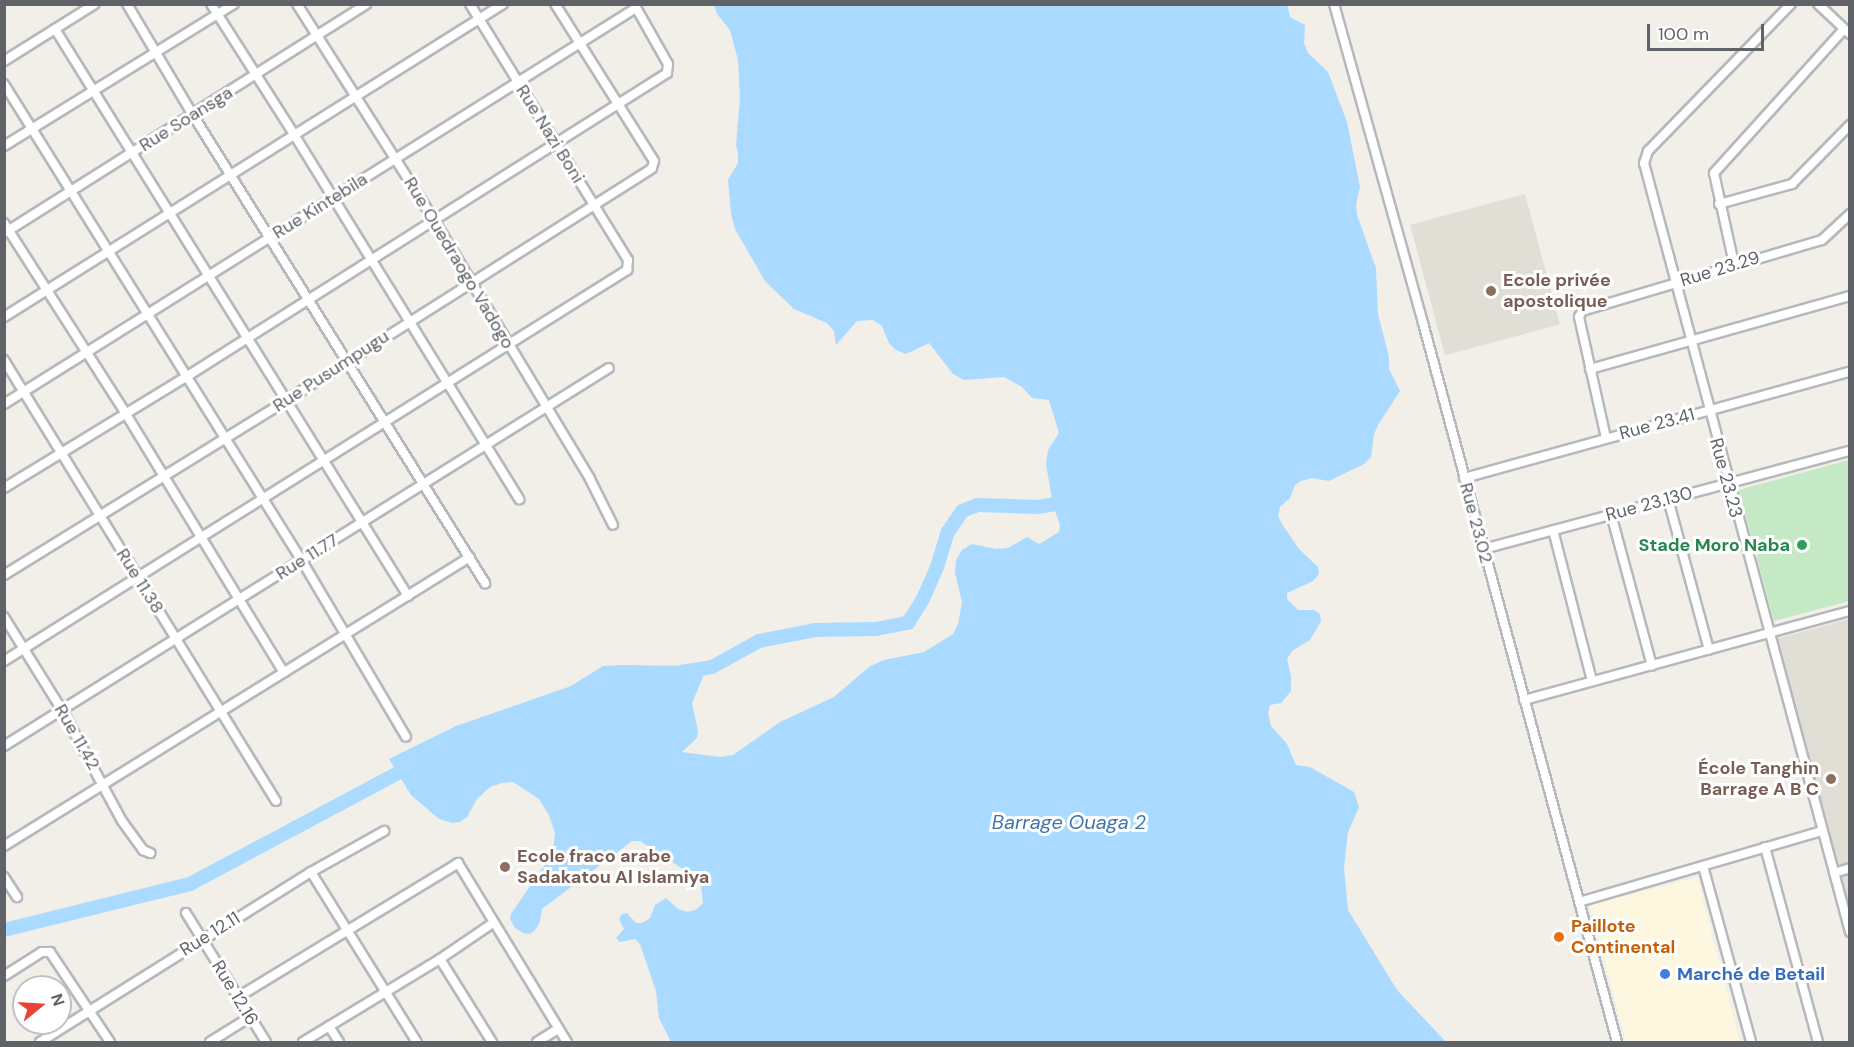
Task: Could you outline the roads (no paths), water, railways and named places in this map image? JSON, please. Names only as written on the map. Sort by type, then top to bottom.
[{"type":"street","points":[[4,61],[95,4]]},
{"type":"street","points":[[127,4],[193,115],[426,484],[485,583]]},
{"type":"street","points":[[211,4],[487,445],[519,500]]},
{"type":"street","points":[[4,146],[234,4]]},
{"type":"street","name":"Rue Ouedraogo Vadogo","points":[[297,4],[434,220],[547,407],[614,525]]},
{"type":"street","name":"Rue Soansga","points":[[6,228],[70,192],[366,4]]},
{"type":"street","name":"Rue Nazi Boni","points":[[470,4],[629,264],[627,270],[508,344]]},
{"type":"street","points":[[4,317],[503,4]]},
{"type":"street","points":[[555,4],[617,105]]},
{"type":"street","name":"Rue 23.02","points":[[1334,4],[1617,1042]]},
{"type":"street","name":"Rue 23.23","points":[[1791,4],[1645,156],[1644,169],[1850,932]]},
{"type":"street","points":[[1734,264],[1713,176],[1715,170],[1847,32],[1818,4]]},
{"type":"street","points":[[4,488],[249,338],[667,74],[669,69],[635,6]]},
{"type":"street","name":"Rue Kintebila","points":[[4,404],[579,45],[635,6]]},
{"type":"street","points":[[55,29],[408,596]]},
{"type":"street","points":[[4,84],[302,561],[406,737]]},
{"type":"street","name":"Rue Pusumpugu","points":[[4,575],[287,400],[592,203],[652,168],[654,163],[617,105]]},
{"type":"street","points":[[1719,204],[1792,184],[1850,125]]},
{"type":"street","name":"Rue 23.29","points":[[1590,369],[1579,317],[1582,311],[1734,264],[1822,240],[1850,214]]},
{"type":"street","points":[[6,228],[126,414],[284,673]]},
{"type":"street","points":[[1606,438],[1590,369],[1850,297]]},
{"type":"street","points":[[4,661],[508,344]]},
{"type":"street","name":"Rue 11.38","points":[[4,360],[276,801]]},
{"type":"street","name":"Rue 11.77","points":[[4,746],[609,368]]},
{"type":"street","name":"Rue 23.41","points":[[1464,478],[1850,372]]},
{"type":"street","name":"Rue 23.130","points":[[1483,549],[1850,451]]},
{"type":"street","points":[[1668,499],[1709,650]]},
{"type":"street","points":[[1611,514],[1652,666]]},
{"type":"street","points":[[1553,530],[1592,681]]},
{"type":"street","points":[[4,846],[470,557]]},
{"type":"street","points":[[1524,700],[1850,611]]},
{"type":"street","name":"Rue 11.42","points":[[4,617],[62,710],[104,784],[122,822],[143,850],[150,853]]},
{"type":"street","name":"Rue 12.11","points":[[40,1042],[311,872],[384,831]]},
{"type":"street","points":[[1579,902],[1822,831]]},
{"type":"street","points":[[1765,847],[1818,1042]]},
{"type":"street","points":[[238,998],[456,863],[460,865],[567,1042]]},
{"type":"street","points":[[1702,866],[1751,1042]]},
{"type":"street","points":[[1834,873],[1850,868]]},
{"type":"street","points":[[311,872],[417,1042]]},
{"type":"street","points":[[4,877],[17,897]]},
{"type":"street","name":"Rue 12.16","points":[[186,913],[266,1042]]},
{"type":"street","points":[[303,1042],[440,959],[493,923]]},
{"type":"street","points":[[4,976],[42,952],[50,952],[110,1042]]},
{"type":"street","points":[[440,959],[492,1042]]},
{"type":"street","points":[[210,1042],[250,1017]]},
{"type":"street","points":[[329,1026],[339,1042]]},
{"type":"street","points":[[537,1042],[558,1029]]},
{"type":"water","name":"Barrage Ouaga 2","points":[[1287,4],[1290,17],[1305,25],[1304,43],[1308,53],[1328,72],[1347,122],[1360,187],[1356,205],[1357,215],[1376,268],[1378,314],[1389,357],[1389,369],[1400,391],[1378,425],[1374,434],[1371,457],[1364,464],[1329,481],[1312,478],[1301,481],[1295,485],[1290,498],[1280,507],[1278,516],[1282,524],[1299,549],[1318,567],[1319,574],[1313,581],[1287,593],[1287,599],[1298,610],[1314,610],[1320,614],[1321,621],[1310,640],[1292,651],[1287,659],[1291,676],[1291,691],[1281,703],[1270,705],[1268,713],[1271,726],[1287,744],[1296,765],[1310,767],[1354,792],[1359,807],[1348,832],[1344,868],[1348,910],[1397,990],[1446,1042],[671,1042],[659,1018],[656,991],[640,944],[635,939],[620,942],[616,938],[624,929],[619,919],[622,914],[627,913],[636,923],[642,923],[650,918],[655,905],[666,898],[678,909],[688,912],[697,909],[703,903],[701,886],[695,877],[640,841],[632,841],[542,909],[540,922],[535,930],[530,934],[523,933],[515,928],[510,919],[511,914],[548,860],[553,849],[555,833],[549,815],[539,799],[513,782],[502,783],[490,787],[477,799],[467,817],[460,822],[452,823],[439,819],[411,795],[389,759],[456,726],[571,686],[603,666],[621,665],[695,666],[703,677],[692,703],[698,731],[697,738],[682,752],[720,757],[733,755],[780,722],[834,697],[870,666],[884,660],[924,652],[953,634],[958,624],[962,602],[955,573],[956,560],[962,550],[972,544],[996,549],[1008,548],[1027,537],[1039,544],[1059,532],[1060,525],[1053,505],[1046,464],[1048,450],[1059,433],[1049,400],[1032,398],[1022,387],[1004,377],[964,380],[953,374],[929,343],[906,354],[896,350],[889,343],[882,326],[873,320],[857,321],[836,345],[834,331],[827,323],[794,309],[765,281],[735,229],[731,214],[728,180],[738,163],[736,145],[740,98],[738,60],[730,30],[717,14],[714,5]]},
{"type":"waterway","points":[[681,672],[712,667],[759,641],[815,630],[876,629],[908,623],[922,601],[937,567],[948,532],[962,511],[978,505],[1037,507],[1069,502]]},
{"type":"waterway","points":[[4,930],[190,884],[411,766]]},
{"type":"place","name":"Ecole privée apostolique","points":[[1491,291]]},
{"type":"place","name":"Stade Moro Naba","points":[[1802,545]]},
{"type":"place","name":"École Tanghin Barrage A B C","points":[[1831,779]]},
{"type":"place","name":"Ecole fraco arabe Sadakatou Al Islamiya","points":[[505,867]]},
{"type":"place","name":"Paillote Continental","points":[[1559,937]]},
{"type":"place","name":"Marché de Betail","points":[[1665,974]]}]
